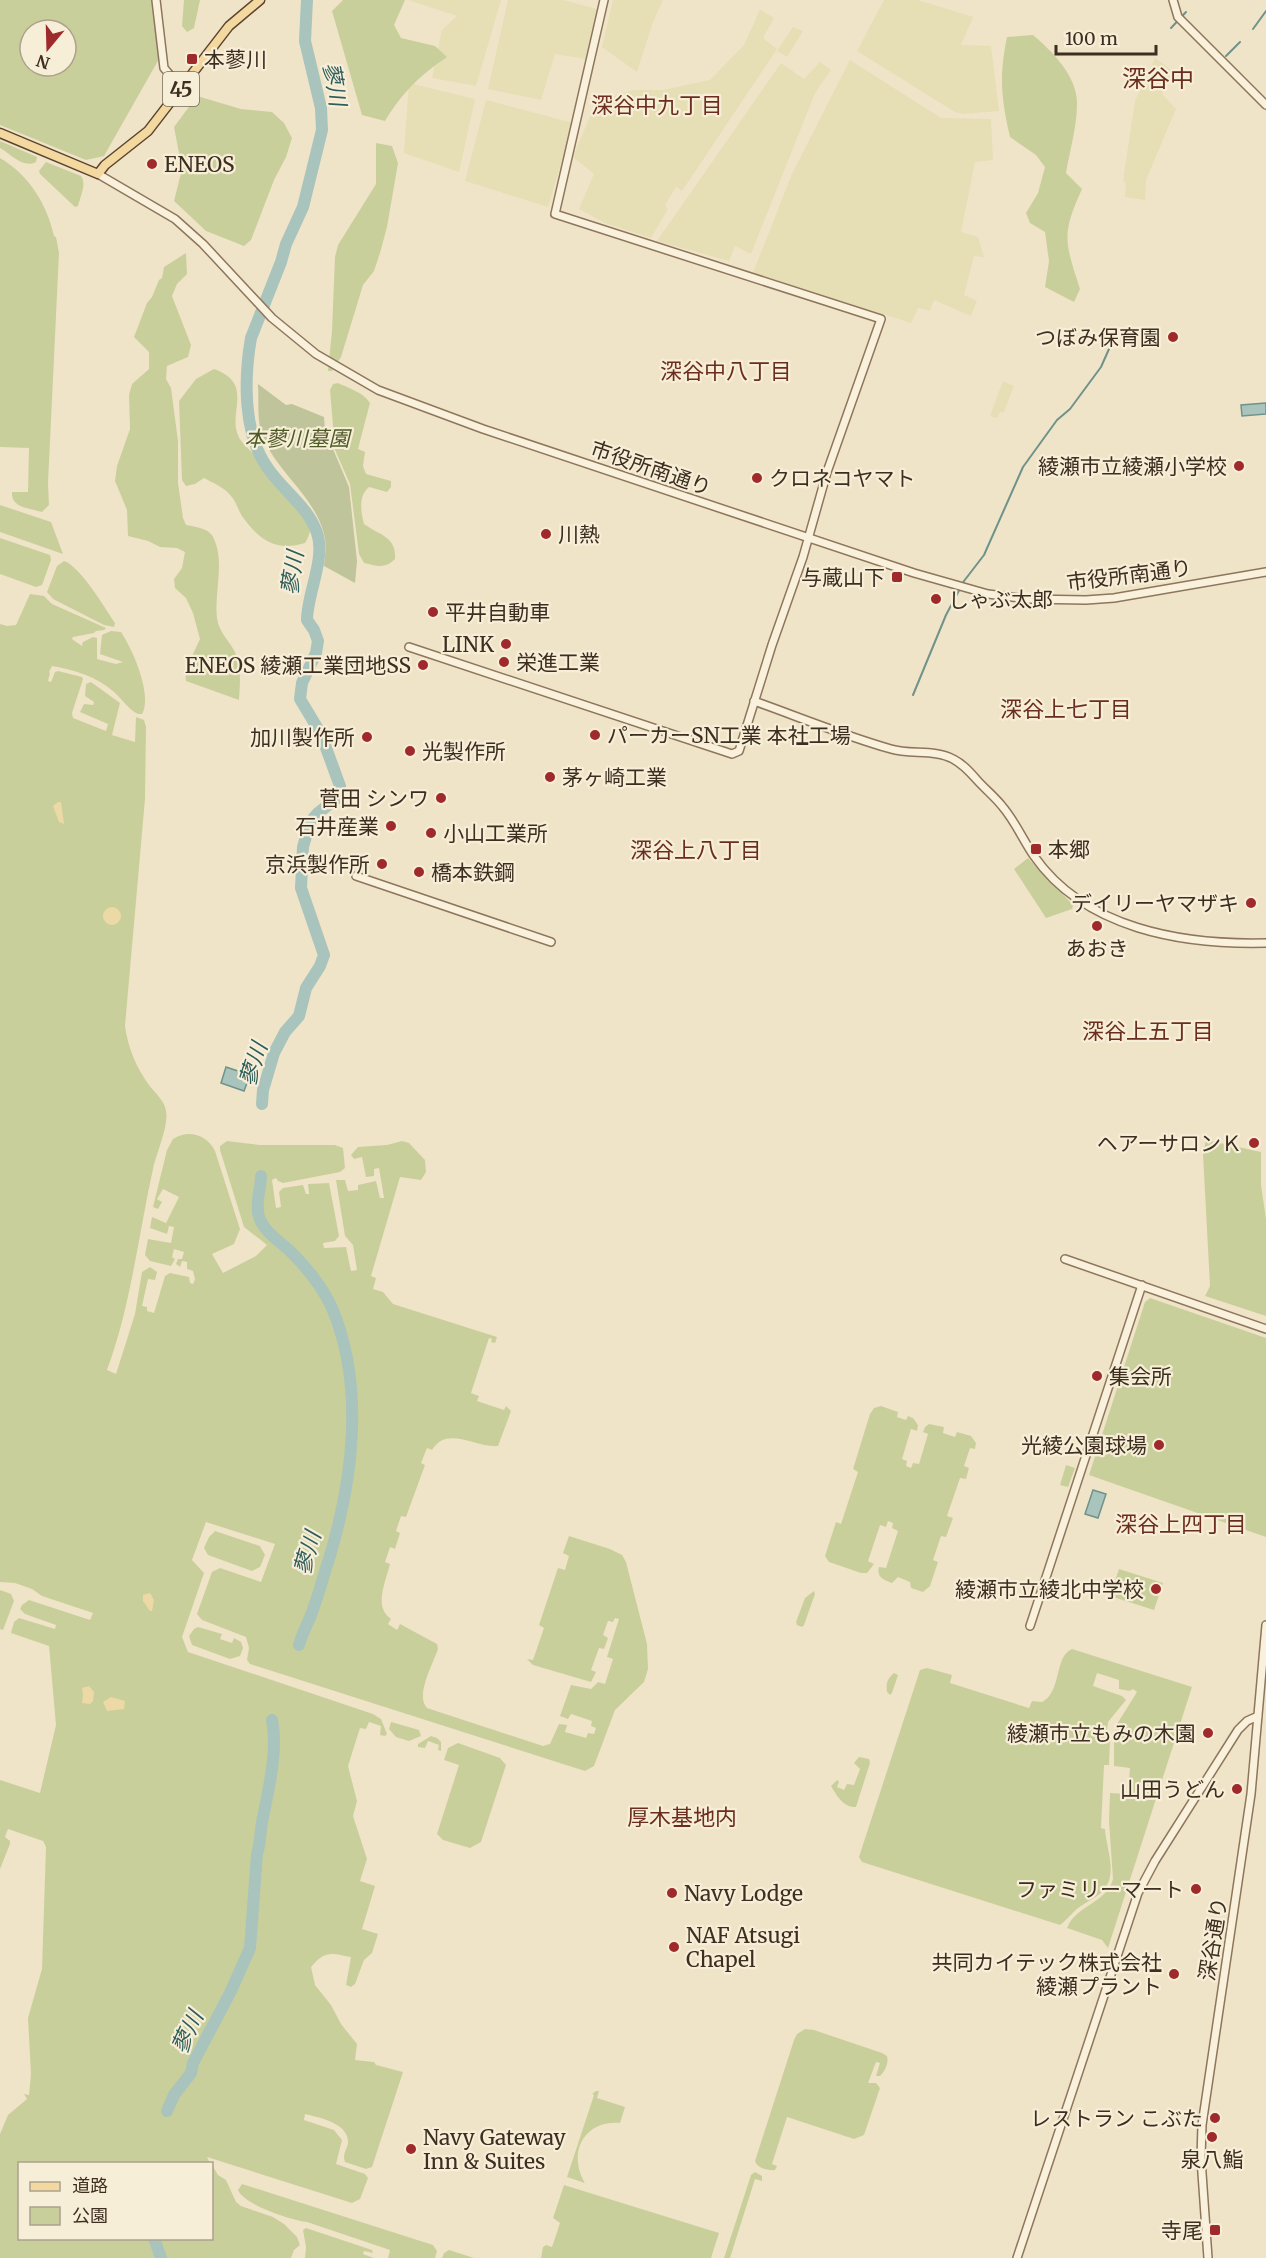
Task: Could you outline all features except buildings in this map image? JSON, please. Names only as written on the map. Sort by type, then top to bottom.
[{"type":"main road","name":"45","points":[[98,174],[105,165],[148,131],[229,26],[260,0]]},
{"type":"main road","points":[[0,133],[98,174]]},
{"type":"street","points":[[156,0],[164,68],[181,88]]},
{"type":"street","points":[[410,646],[732,754],[739,751],[827,472],[881,319],[555,214],[604,0]]},
{"type":"street","points":[[1173,0],[1180,18],[1266,105]]},
{"type":"street","name":"市役所南通り","points":[[98,174],[175,219],[283,328],[316,354],[378,390],[420,407],[969,591],[1028,599],[1086,600],[1114,598],[1266,572]]},
{"type":"street","points":[[754,701],[892,750],[940,755],[954,759],[966,768],[1002,806],[1033,855],[1047,871],[1078,901],[1095,910],[1134,926],[1171,935],[1222,942],[1266,943]]},
{"type":"street","points":[[356,876],[551,942]]},
{"type":"street","points":[[1065,1259],[1266,1329]]},
{"type":"street","points":[[1030,1626],[1142,1285]]},
{"type":"street","name":"深谷通り","points":[[1208,2258],[1202,2170],[1202,2125],[1251,1794],[1266,1625]]},
{"type":"street","points":[[1017,2258],[1138,1893],[1155,1861],[1239,1730],[1247,1721],[1258,1716]]},
{"type":"shaded area","points":[[408,0],[501,0],[476,86],[432,78],[442,30],[457,16]]},
{"type":"shaded area","points":[[508,0],[563,0],[597,9],[585,59],[555,54],[541,100],[488,89]]},
{"type":"shaded area","points":[[613,0],[663,0],[653,22],[637,72],[602,47]]},
{"type":"shaded area","points":[[884,0],[918,0],[973,17],[961,45],[991,46],[999,111],[963,114],[955,112],[857,51]]},
{"type":"shaded area","points":[[760,10],[774,18],[763,38],[777,49],[682,191],[676,187],[665,205],[668,209],[651,238],[605,223],[579,209],[594,174],[573,157],[596,102],[633,90],[663,90],[710,80],[744,45]]},
{"type":"shaded area","points":[[793,27],[803,31],[787,57],[777,51]]},
{"type":"shaded area","points":[[1155,58],[1174,72],[1162,94],[1176,109],[1146,180],[1145,200],[1125,197],[1126,183],[1123,181],[1135,101]]},
{"type":"shaded area","points":[[850,60],[941,118],[991,119],[993,160],[975,162],[961,232],[978,237],[984,257],[974,256],[964,295],[977,301],[971,316],[934,300],[930,311],[918,308],[911,323],[753,273],[792,174]]},
{"type":"shaded area","points":[[820,62],[831,70],[815,93],[751,254],[735,246],[729,261],[657,241],[781,63],[804,79]]},
{"type":"shaded area","points":[[409,83],[475,99],[459,172],[404,153]]},
{"type":"shaded area","points":[[486,100],[573,123],[548,207],[465,181]]},
{"type":"shaded area","points":[[1003,381],[1014,386],[1004,412],[1000,412],[997,418],[990,416]]},
{"type":"green space","points":[[0,0],[153,0],[159,59],[104,156],[86,160],[0,125]]},
{"type":"green space","points":[[184,0],[200,0],[194,28],[187,32],[182,26]]},
{"type":"green space","points":[[343,0],[405,0],[394,25],[401,38],[435,46],[447,57],[412,85],[385,121],[362,115],[332,11]]},
{"type":"green space","points":[[1033,35],[1062,65],[1069,75],[1076,94],[1076,121],[1066,173],[1082,189],[1068,228],[1071,260],[1080,289],[1074,302],[1045,287],[1049,261],[1045,232],[1030,223],[1026,213],[1038,193],[1045,167],[1036,155],[1010,137],[1005,110],[1002,75],[1007,37]]},
{"type":"green space","points":[[197,96],[241,109],[272,112],[284,123],[292,138],[251,240],[244,246],[206,231],[174,201],[182,169],[174,127]]},
{"type":"green space","points":[[0,141],[37,157],[36,162],[26,164],[17,160],[0,148]]},
{"type":"green space","points":[[376,143],[392,146],[398,163],[387,227],[374,271],[363,285],[341,357],[332,371],[328,371],[335,257],[338,245],[376,184]]},
{"type":"green space","points":[[0,158],[20,173],[35,191],[47,213],[59,253],[48,483],[49,505],[42,512],[18,504],[12,497],[12,492],[28,492],[29,448],[0,447]]},
{"type":"green space","points":[[46,162],[81,176],[83,187],[78,206],[75,207],[40,174],[39,171]]},
{"type":"green space","points":[[186,253],[187,274],[177,284],[172,296],[191,345],[188,357],[167,366],[166,379],[171,388],[178,441],[178,483],[186,525],[209,532],[217,548],[219,568],[217,618],[238,662],[239,700],[186,681],[185,671],[200,639],[186,598],[175,588],[174,579],[182,568],[185,552],[177,548],[160,547],[128,536],[127,510],[115,481],[117,466],[130,429],[129,395],[132,384],[149,369],[149,352],[134,337],[147,303],[162,278],[164,267]]},
{"type":"green space","points":[[214,369],[227,376],[234,384],[237,393],[237,433],[243,443],[288,490],[303,511],[310,527],[305,543],[285,546],[269,542],[248,524],[233,498],[222,488],[204,478],[195,484],[186,486],[182,480],[179,401],[196,379]]},
{"type":"green space","points":[[338,383],[360,394],[370,403],[358,449],[365,452],[363,466],[366,474],[391,481],[391,487],[387,492],[369,487],[363,495],[361,504],[364,524],[386,537],[393,546],[395,559],[384,565],[364,563],[359,554],[350,484],[335,450],[330,390],[333,384]]},
{"type":"green space","name":"本蓼川墓園","points":[[258,384],[286,405],[292,404],[324,417],[325,430],[349,487],[357,561],[355,583],[324,566],[326,550],[319,520],[303,494],[274,458],[261,431]]},
{"type":"green space","points":[[0,505],[51,522],[63,554],[0,532]]},
{"type":"green space","points":[[0,538],[50,555],[51,560],[42,585],[36,587],[0,574]]},
{"type":"green space","points":[[64,561],[70,564],[92,588],[115,623],[114,627],[104,625],[53,599],[47,592],[57,566]]},
{"type":"green space","points":[[30,594],[44,596],[52,604],[106,628],[72,639],[82,646],[83,642],[93,637],[97,638],[97,659],[116,664],[123,662],[100,654],[102,635],[111,631],[121,632],[140,672],[145,695],[145,706],[142,714],[138,714],[107,686],[92,678],[52,666],[49,672],[48,681],[51,682],[55,672],[58,671],[82,677],[72,713],[73,718],[106,731],[108,724],[80,712],[84,704],[93,705],[94,702],[85,696],[86,684],[91,682],[120,703],[112,735],[135,742],[136,717],[144,720],[146,727],[145,799],[125,1026],[130,1050],[136,1064],[164,1104],[166,1117],[153,1169],[128,1296],[107,1370],[116,1374],[135,1314],[142,1272],[150,1267],[157,1272],[155,1280],[148,1279],[142,1306],[154,1313],[165,1276],[170,1273],[189,1277],[190,1283],[193,1284],[195,1279],[193,1271],[187,1269],[187,1262],[182,1261],[180,1267],[176,1264],[178,1259],[182,1259],[184,1252],[174,1249],[172,1257],[175,1259],[171,1266],[150,1261],[145,1255],[148,1239],[171,1243],[174,1227],[169,1226],[167,1234],[150,1228],[152,1217],[166,1223],[179,1197],[163,1189],[157,1199],[162,1202],[158,1209],[153,1207],[167,1150],[173,1139],[185,1134],[197,1135],[212,1145],[215,1151],[240,1229],[234,1244],[212,1254],[223,1273],[256,1256],[267,1245],[244,1227],[220,1150],[220,1146],[227,1141],[260,1145],[335,1145],[343,1148],[345,1168],[340,1172],[283,1183],[276,1178],[272,1180],[276,1208],[281,1207],[279,1192],[283,1188],[303,1185],[306,1194],[309,1194],[308,1184],[329,1183],[339,1236],[335,1241],[323,1243],[324,1248],[346,1247],[351,1271],[357,1270],[353,1245],[345,1236],[336,1180],[345,1180],[348,1191],[358,1190],[358,1185],[376,1181],[380,1198],[384,1198],[379,1168],[374,1169],[374,1176],[366,1177],[362,1157],[354,1159],[351,1155],[358,1147],[387,1145],[402,1141],[409,1143],[425,1160],[426,1172],[421,1180],[400,1177],[371,1276],[376,1278],[373,1289],[383,1292],[393,1304],[497,1337],[495,1343],[489,1338],[471,1393],[479,1396],[477,1401],[504,1410],[506,1406],[511,1411],[498,1446],[454,1438],[438,1443],[432,1450],[427,1448],[421,1463],[425,1465],[406,1517],[401,1516],[396,1531],[400,1533],[395,1549],[390,1547],[385,1562],[390,1564],[382,1593],[383,1608],[391,1619],[388,1624],[397,1630],[400,1624],[437,1644],[438,1649],[424,1688],[424,1703],[427,1708],[543,1746],[550,1744],[559,1724],[567,1725],[565,1732],[586,1738],[588,1733],[594,1734],[596,1728],[591,1726],[592,1721],[571,1714],[568,1719],[560,1716],[571,1685],[591,1689],[598,1682],[605,1684],[613,1659],[607,1657],[619,1619],[615,1618],[613,1622],[608,1621],[603,1635],[608,1638],[604,1649],[599,1648],[591,1670],[596,1672],[591,1682],[533,1665],[527,1659],[533,1660],[544,1628],[539,1625],[558,1568],[565,1570],[569,1556],[563,1553],[569,1536],[622,1555],[626,1562],[647,1644],[648,1669],[644,1682],[615,1710],[594,1766],[585,1771],[250,1664],[247,1660],[249,1648],[246,1637],[202,1620],[197,1614],[212,1572],[220,1568],[261,1582],[275,1544],[206,1522],[192,1560],[204,1573],[182,1637],[188,1652],[373,1714],[381,1719],[387,1734],[380,1735],[381,1726],[369,1722],[366,1729],[360,1728],[348,1766],[357,1801],[353,1816],[367,1859],[360,1881],[375,1886],[362,1929],[378,1934],[372,1953],[364,1960],[355,1984],[351,1987],[346,1985],[351,1957],[338,1954],[325,1955],[311,1967],[315,1985],[357,2044],[355,2060],[374,2062],[376,2065],[403,2072],[372,2167],[366,2169],[345,2162],[344,2154],[348,2143],[344,2131],[339,2126],[305,2114],[304,2120],[334,2130],[342,2140],[336,2164],[365,2174],[368,2178],[360,2199],[352,2203],[207,2157],[210,2162],[18,2162],[18,2240],[213,2240],[213,2167],[218,2175],[226,2180],[236,2202],[241,2206],[273,2217],[297,2237],[300,2245],[294,2250],[291,2258],[0,2258],[0,2134],[8,2115],[27,2099],[24,2094],[29,2095],[31,2074],[28,2018],[42,1969],[46,1847],[43,1841],[8,1829],[5,1837],[10,1844],[0,1869],[0,1780],[40,1793],[56,1725],[49,1646],[11,1633],[14,1622],[19,1618],[55,1629],[56,1625],[25,1614],[20,1609],[29,1600],[90,1620],[93,1613],[42,1596],[32,1589],[15,1583],[0,1582],[0,624],[16,625]]},
{"type":"green space","points":[[1028,858],[1073,905],[1072,909],[1046,918],[1014,869]]},
{"type":"green space","points":[[1206,1140],[1261,1152],[1261,1185],[1266,1219],[1266,1316],[1205,1296],[1210,1286],[1203,1154]]},
{"type":"green space","points":[[1150,1298],[1266,1338],[1266,1537],[1089,1475],[1145,1302]]},
{"type":"green space","points":[[881,1406],[898,1412],[897,1417],[906,1420],[908,1416],[913,1418],[918,1425],[917,1431],[911,1429],[902,1459],[907,1461],[906,1466],[911,1468],[913,1463],[919,1464],[928,1434],[923,1432],[929,1424],[944,1427],[943,1433],[955,1437],[957,1432],[971,1436],[976,1443],[975,1449],[970,1448],[964,1466],[969,1468],[966,1479],[960,1478],[947,1516],[953,1518],[946,1537],[941,1536],[933,1560],[938,1562],[930,1586],[923,1592],[911,1588],[910,1582],[898,1577],[892,1583],[880,1576],[879,1567],[886,1568],[898,1531],[892,1528],[893,1523],[888,1521],[886,1527],[880,1525],[868,1561],[874,1564],[867,1573],[829,1562],[825,1556],[836,1522],[841,1524],[858,1472],[853,1469],[870,1414],[874,1408]]},
{"type":"green space","points":[[1066,1465],[1075,1468],[1068,1487],[1060,1485]]},
{"type":"green space","points":[[215,1531],[260,1546],[265,1555],[260,1567],[252,1571],[208,1555],[204,1548]]},
{"type":"green space","points":[[1119,1569],[1163,1583],[1154,1610],[1110,1596]]},
{"type":"green space","points":[[0,1590],[11,1594],[14,1601],[3,1630],[0,1629]]},
{"type":"green space","points":[[814,1591],[815,1594],[804,1625],[802,1627],[797,1625],[796,1622],[805,1598]]},
{"type":"green space","points":[[198,1627],[222,1634],[220,1639],[232,1643],[234,1638],[241,1642],[243,1648],[240,1656],[230,1659],[192,1645],[189,1636]]},
{"type":"green space","points":[[1072,1649],[1192,1687],[1108,1948],[1102,1940],[1067,1928],[1077,1914],[1105,1894],[1113,1879],[1109,1821],[1110,1793],[1128,1794],[1130,1768],[1114,1766],[1114,1738],[1117,1724],[1137,1692],[1133,1689],[1130,1691],[1119,1689],[1119,1680],[1097,1673],[1093,1686],[1122,1696],[1126,1700],[1108,1722],[1106,1739],[1110,1741],[1109,1765],[1104,1765],[1101,1828],[1105,1829],[1111,1865],[1110,1879],[1102,1892],[1078,1908],[1060,1925],[862,1862],[859,1857],[920,1670],[927,1668],[952,1675],[950,1683],[1029,1708],[1032,1701],[1042,1702],[1048,1697],[1056,1683],[1066,1653]]},
{"type":"green space","points":[[894,1673],[898,1675],[890,1695],[887,1692],[887,1684],[888,1679]]},
{"type":"green space","points":[[391,1722],[419,1730],[421,1736],[409,1741],[396,1737],[389,1729]]},
{"type":"green space","points":[[431,1736],[441,1742],[441,1751],[438,1750],[439,1745],[428,1741],[425,1748],[418,1747],[418,1744]]},
{"type":"green space","points":[[458,1743],[500,1758],[506,1765],[481,1842],[470,1848],[443,1840],[437,1834],[459,1765],[444,1760],[448,1748]]},
{"type":"green space","points":[[859,1757],[869,1759],[870,1763],[856,1807],[852,1807],[841,1801],[831,1786],[837,1780],[839,1782],[837,1787],[844,1790],[847,1784],[854,1785],[860,1769],[854,1763]]},
{"type":"green space","points":[[805,2029],[882,2053],[887,2056],[887,2064],[882,2074],[876,2076],[880,2063],[876,2062],[868,2083],[876,2083],[880,2088],[864,2135],[854,2139],[787,2117],[772,2164],[777,2166],[775,2170],[766,2169],[758,2166],[755,2161],[794,2040],[797,2034]]},
{"type":"green space","points":[[599,2091],[597,2098],[625,2107],[620,2123],[607,2123],[597,2127],[582,2141],[578,2161],[585,2183],[567,2177],[594,2095],[592,2094]]},
{"type":"green space","points":[[755,2172],[762,2176],[762,2181],[755,2179],[730,2258],[724,2258],[751,2175]]},
{"type":"green space","points":[[242,2184],[433,2245],[437,2251],[435,2258],[388,2258],[390,2250],[258,2206],[242,2196],[238,2190]]},
{"type":"green space","points":[[564,2185],[719,2233],[711,2258],[541,2258],[543,2247],[546,2245],[552,2247],[560,2223],[553,2218]]},
{"type":"green space","points":[[306,2228],[372,2250],[373,2253],[364,2251],[363,2254],[374,2258],[305,2258],[303,2230]]},
{"type":"green space","points":[[449,2250],[474,2258],[442,2258]]},
{"type":"sand","points":[[61,802],[64,824],[59,822],[53,806]]},
{"type":"sand","points":[[112,907],[118,910],[121,916],[118,922],[112,925],[106,922],[103,916],[106,910]]},
{"type":"sand","points":[[150,1593],[154,1600],[152,1611],[143,1601],[143,1595]]},
{"type":"sand","points":[[89,1686],[94,1692],[93,1701],[90,1704],[82,1703],[82,1688]]},
{"type":"sand","points":[[111,1697],[125,1701],[124,1709],[107,1711],[103,1702]]},
{"type":"water","points":[[1266,403],[1266,414],[1242,416],[1241,405]]},
{"type":"water","points":[[226,1067],[250,1075],[244,1091],[221,1083]]},
{"type":"water","points":[[1093,1490],[1106,1494],[1098,1518],[1085,1514]]},
{"type":"waterway","name":"蓼川","points":[[262,1104],[263,1090],[274,1053],[285,1032],[299,1016],[306,988],[324,955],[301,888],[303,847],[310,822],[336,799],[340,786],[321,734],[300,699],[302,683],[316,653],[318,641],[307,620],[318,565],[317,533],[308,515],[273,475],[259,453],[253,438],[247,405],[247,370],[251,338],[286,244],[303,207],[322,130],[321,108],[305,41],[307,0]]},
{"type":"waterway","points":[[1253,29],[1266,11]]},
{"type":"waterway","points":[[1171,28],[1186,12]]},
{"type":"waterway","points":[[1226,56],[1240,42]]},
{"type":"waterway","points":[[913,695],[946,615],[964,581],[984,555],[1023,467],[1057,420],[1070,409],[1101,367],[1109,349]]},
{"type":"waterway","name":"蓼川","points":[[261,1176],[258,1212],[262,1224],[309,1272],[332,1308],[349,1369],[352,1401],[352,1433],[344,1497],[329,1559],[314,1608],[299,1645]]},
{"type":"waterway","name":"蓼川","points":[[167,2111],[174,2095],[191,2073],[193,2063],[230,1993],[250,1948],[257,1854],[273,1756],[272,1720]]},
{"type":"waterway","name":"蓼川","points":[[155,2240],[161,2258]]},
{"type":"place","name":"本蓼川","points":[[192,59]]},
{"type":"place","name":"ENEOS","points":[[152,164]]},
{"type":"place","name":"つぼみ保育園","points":[[1173,337]]},
{"type":"place","name":"綾瀬市立綾瀬小学校","points":[[1239,466]]},
{"type":"place","name":"クロネコヤマト","points":[[757,478]]},
{"type":"place","name":"川熱","points":[[546,534]]},
{"type":"place","name":"与蔵山下","points":[[897,577]]},
{"type":"place","name":"しゃぶ太郎","points":[[936,599]]},
{"type":"place","name":"平井自動車","points":[[433,612]]},
{"type":"place","name":"LINK","points":[[506,644]]},
{"type":"place","name":"栄進工業","points":[[504,662]]},
{"type":"place","name":"ENEOS 綾瀬工業団地SS","points":[[423,665]]},
{"type":"place","name":"パーカーSN工業 本社工場","points":[[595,735]]},
{"type":"place","name":"加川製作所","points":[[367,737]]},
{"type":"place","name":"光製作所","points":[[410,751]]},
{"type":"place","name":"茅ヶ崎工業","points":[[550,777]]},
{"type":"place","name":"菅田 シンワ","points":[[441,798]]},
{"type":"place","name":"石井産業","points":[[391,826]]},
{"type":"place","name":"小山工業所","points":[[431,833]]},
{"type":"place","name":"本郷","points":[[1036,849]]},
{"type":"place","name":"京浜製作所","points":[[382,864]]},
{"type":"place","name":"橋本鉄鋼","points":[[419,872]]},
{"type":"place","name":"デイリーヤマザキ","points":[[1251,903]]},
{"type":"place","name":"あおき","points":[[1097,926]]},
{"type":"place","name":"ヘアーサロンＫ","points":[[1254,1143]]},
{"type":"place","name":"集会所","points":[[1097,1376]]},
{"type":"place","name":"光綾公園球場","points":[[1159,1445]]},
{"type":"place","name":"綾瀬市立綾北中学校","points":[[1156,1589]]},
{"type":"place","name":"綾瀬市立もみの木園","points":[[1208,1733]]},
{"type":"place","name":"山田うどん","points":[[1237,1789]]},
{"type":"place","name":"ファミリーマート","points":[[1196,1889]]},
{"type":"place","name":"Navy Lodge","points":[[672,1893]]},
{"type":"place","name":"NAF Atsugi Chapel","points":[[674,1947]]},
{"type":"place","name":"共同カイテック株式会社 綾瀬プラント","points":[[1174,1974]]},
{"type":"place","name":"レストラン こぶた","points":[[1215,2118]]},
{"type":"place","name":"泉八鮨","points":[[1212,2137]]},
{"type":"place","name":"Navy Gateway Inn & Suites","points":[[411,2149]]},
{"type":"place","name":"寺尾","points":[[1215,2230]]},
{"type":"district","name":"深谷中","points":[[1158,78]]},
{"type":"district","name":"深谷中九丁目","points":[[657,105]]},
{"type":"district","name":"深谷中八丁目","points":[[726,371]]},
{"type":"district","name":"深谷上七丁目","points":[[1066,709]]},
{"type":"district","name":"深谷上八丁目","points":[[696,850]]},
{"type":"district","name":"深谷上五丁目","points":[[1148,1031]]},
{"type":"district","name":"深谷上四丁目","points":[[1181,1524]]},
{"type":"district","name":"厚木基地内","points":[[682,1817]]}]
